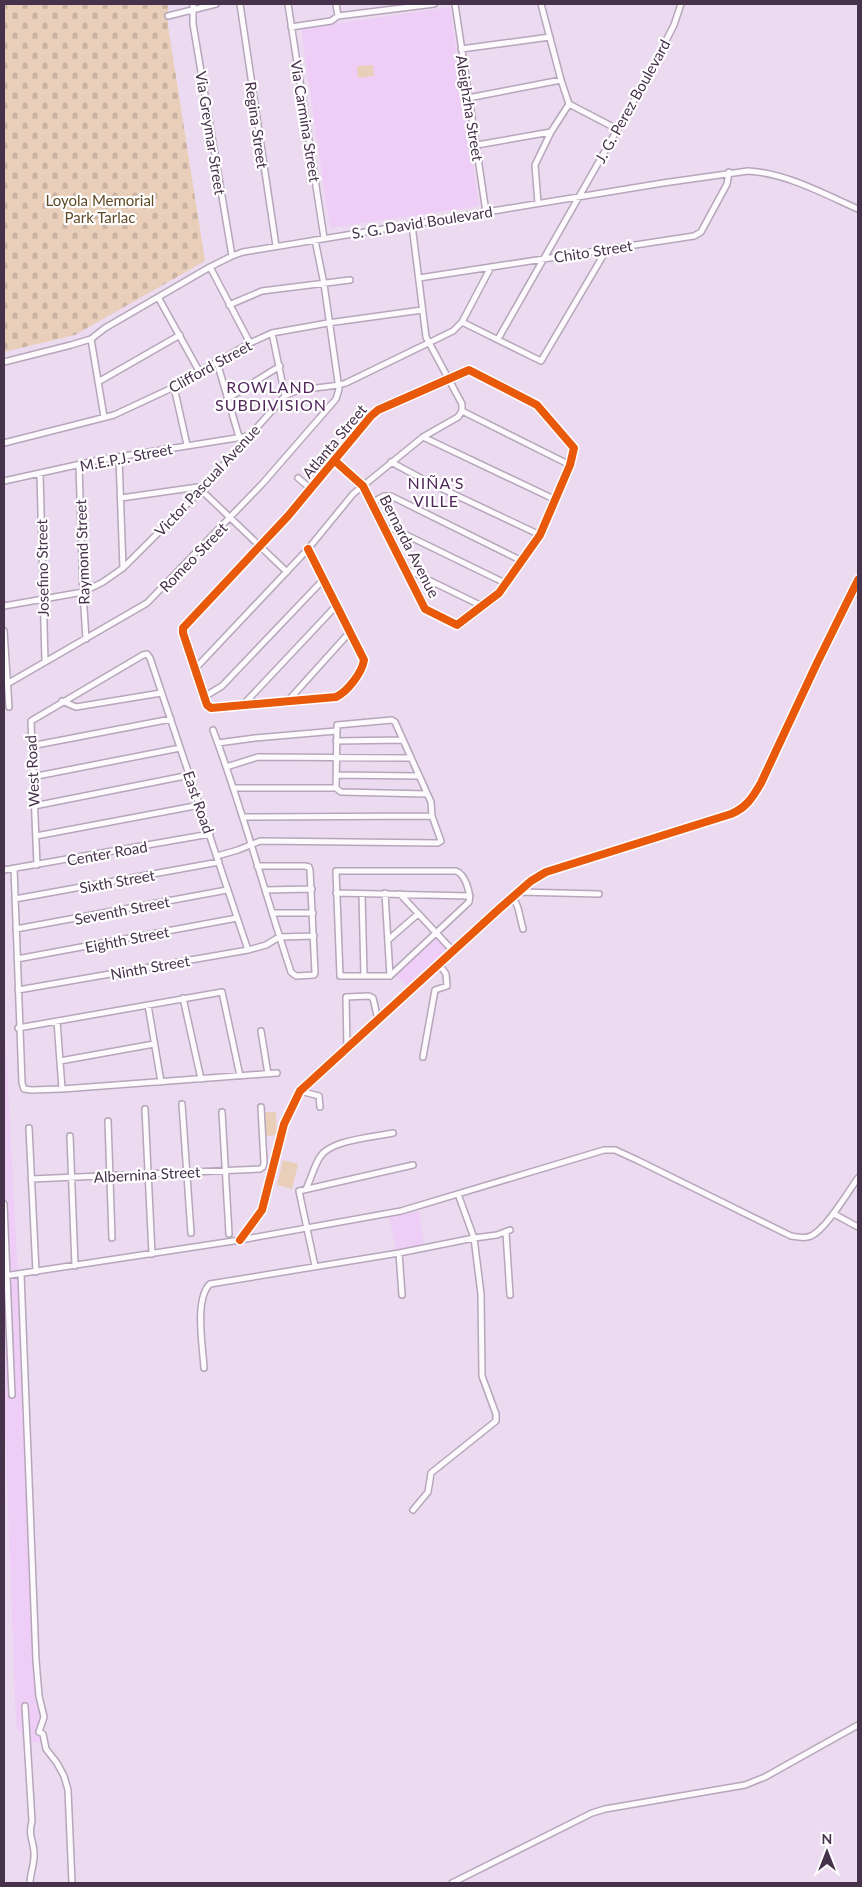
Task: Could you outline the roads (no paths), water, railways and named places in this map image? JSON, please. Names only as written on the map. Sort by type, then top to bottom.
[{"type":"street","points":[[168,16],[193,7],[216,4]]},
{"type":"street","name":"Regina Street","points":[[240,4],[276,246]]},
{"type":"street","name":"Via Carmina Street","points":[[288,4],[324,238]]},
{"type":"street","points":[[336,4],[338,16]]},
{"type":"street","points":[[291,27],[331,21],[338,16],[434,4]]},
{"type":"street","name":"Aleighzha Street","points":[[455,4],[486,212]]},
{"type":"street","points":[[541,4],[569,104],[617,130]]},
{"type":"street","name":"J. G. Perez Boulevard","points":[[498,339],[617,130],[674,25],[681,4]]},
{"type":"street","name":"Via Greymar Street","points":[[193,7],[193,24],[232,256]]},
{"type":"street","points":[[461,49],[550,37]]},
{"type":"street","points":[[468,98],[561,80]]},
{"type":"street","points":[[538,204],[535,165],[569,104]]},
{"type":"street","points":[[477,145],[552,132]]},
{"type":"street","name":"S. G. David Boulevard","points":[[4,362],[71,346],[91,339],[105,328],[210,267],[232,256],[276,246],[729,172],[761,171],[802,185],[858,209]]},
{"type":"street","name":"Chito Street","points":[[418,278],[694,236],[701,232],[727,184],[729,172]]},
{"type":"street","points":[[308,549],[364,660],[363,668],[342,694],[336,697],[286,703],[211,708],[207,705],[194,670],[308,549],[342,506],[391,462],[424,437],[458,417],[462,411],[462,404],[428,343],[422,310],[412,225]]},
{"type":"street","points":[[315,240],[324,284],[338,386]]},
{"type":"street","points":[[462,322],[541,361],[607,249]]},
{"type":"street","points":[[272,333],[285,396],[294,392],[338,386],[458,329],[491,266]]},
{"type":"street","points":[[210,267],[250,343]]},
{"type":"street","points":[[229,305],[262,292],[350,280]]},
{"type":"street","points":[[158,297],[199,371]]},
{"type":"street","name":"Clifford Street","points":[[4,443],[126,410],[272,333],[422,310]]},
{"type":"street","points":[[98,382],[180,335]]},
{"type":"street","points":[[91,339],[104,417]]},
{"type":"street","points":[[217,362],[239,437]]},
{"type":"street","points":[[227,399],[280,366]]},
{"type":"street","name":"Bernarda Avenue","points":[[335,461],[363,486],[373,502],[403,567],[426,609],[456,624],[482,606],[507,584],[540,535],[570,465],[574,448],[537,405],[469,370],[448,379]]},
{"type":"street","name":"Atlanta Street","points":[[194,670],[183,628],[288,516],[378,410],[448,379]]},
{"type":"street","points":[[174,386],[187,445]]},
{"type":"street","name":"Romeo Street","points":[[7,684],[147,603],[287,458],[338,395],[338,386]]},
{"type":"street","name":"Victor Pascual Avenue","points":[[4,606],[83,592],[123,568],[201,490],[285,396]]},
{"type":"street","points":[[462,411],[570,465]]},
{"type":"street","name":"M.E.P.J. Street","points":[[4,481],[187,445],[249,436]]},
{"type":"street","points":[[424,437],[556,500]]},
{"type":"street","points":[[119,458],[123,568]]},
{"type":"street","points":[[391,462],[428,482],[540,535]]},
{"type":"street","name":"Raymond Street","points":[[79,465],[86,639]]},
{"type":"street","name":"Josefino Street","points":[[40,474],[45,662]]},
{"type":"street","points":[[298,478],[311,489]]},
{"type":"street","points":[[121,498],[198,488],[287,572]]},
{"type":"street","points":[[373,502],[384,496],[391,496],[522,561]]},
{"type":"street","points":[[386,529],[394,529],[507,584]]},
{"type":"street","points":[[403,567],[482,606]]},
{"type":"street","points":[[204,698],[222,686],[323,580]]},
{"type":"street","points":[[240,1240],[262,1210],[284,1124],[300,1092],[513,896],[531,881],[546,872],[731,814],[739,811],[746,805],[761,783],[858,580]]},
{"type":"street","points":[[242,706],[336,606]]},
{"type":"street","points":[[4,631],[9,707]]},
{"type":"street","points":[[286,703],[349,633]]},
{"type":"street","name":"East Road","points":[[147,654],[171,719],[248,950]]},
{"type":"street","name":"West Road","points":[[36,865],[30,746],[31,720],[147,654]]},
{"type":"street","points":[[62,701],[76,707],[162,693]]},
{"type":"street","points":[[30,746],[171,719]]},
{"type":"street","points":[[217,856],[260,841],[438,843],[442,841],[432,816],[431,802],[392,720],[340,723],[337,725],[336,788]]},
{"type":"street","points":[[213,730],[234,788],[257,866],[279,937],[293,975],[314,975],[312,889],[309,867],[257,866]]},
{"type":"street","points":[[218,743],[336,731]]},
{"type":"street","points":[[336,741],[402,740]]},
{"type":"street","points":[[32,777],[180,748]]},
{"type":"street","points":[[226,767],[252,757],[410,758]]},
{"type":"street","points":[[34,806],[190,775]]},
{"type":"street","points":[[336,775],[418,776]]},
{"type":"street","points":[[234,788],[336,788],[341,792],[427,794]]},
{"type":"street","points":[[36,836],[200,805]]},
{"type":"street","points":[[243,817],[432,816]]},
{"type":"street","name":"Center Road","points":[[4,870],[210,834]]},
{"type":"street","name":"Sixth Street","points":[[15,898],[219,862]]},
{"type":"street","points":[[14,868],[18,1028],[24,1089],[62,1089],[277,1073]]},
{"type":"street","points":[[339,870],[456,871],[462,874],[470,896],[469,902],[390,976],[340,976],[336,893],[335,874],[339,870]]},
{"type":"street","points":[[265,890],[312,889]]},
{"type":"street","name":"Seventh Street","points":[[16,929],[228,890]]},
{"type":"street","points":[[518,892],[599,894]]},
{"type":"street","points":[[336,893],[470,896]]},
{"type":"street","points":[[385,893],[390,976]]},
{"type":"street","points":[[362,894],[364,976]]},
{"type":"street","points":[[400,894],[453,951]]},
{"type":"street","points":[[513,896],[523,929]]},
{"type":"street","points":[[272,913],[313,913]]},
{"type":"street","points":[[388,940],[418,914]]},
{"type":"street","name":"Eighth Street","points":[[17,960],[237,918]]},
{"type":"street","points":[[279,937],[314,936]]},
{"type":"street","name":"Ninth Street","points":[[18,990],[248,950],[266,945],[279,937]]},
{"type":"street","points":[[423,1056],[435,990],[447,986],[446,974],[440,964]]},
{"type":"street","points":[[18,1028],[222,992],[240,1076]]},
{"type":"street","points":[[347,1048],[346,997],[369,996],[373,998],[378,1020]]},
{"type":"street","points":[[183,998],[201,1078]]},
{"type":"street","points":[[148,1005],[161,1082]]},
{"type":"street","points":[[57,1021],[62,1089]]},
{"type":"street","points":[[262,1030],[268,1074]]},
{"type":"street","points":[[60,1061],[154,1044]]},
{"type":"street","points":[[300,1092],[319,1096],[320,1107]]},
{"type":"street","points":[[182,1104],[191,1233]]},
{"type":"street","name":"Albernina Street","points":[[31,1179],[260,1169],[263,1167],[261,1107]]},
{"type":"street","points":[[145,1109],[152,1254]]},
{"type":"street","points":[[222,1112],[229,1234]]},
{"type":"street","points":[[108,1121],[112,1238]]},
{"type":"street","points":[[29,1128],[36,1272]]},
{"type":"street","points":[[306,1189],[320,1156],[326,1150],[336,1145],[393,1133]]},
{"type":"street","points":[[70,1136],[75,1266]]},
{"type":"street","points":[[5,1276],[240,1240],[401,1210],[610,1150],[637,1160],[791,1236],[804,1238],[813,1235],[834,1214],[858,1178]]},
{"type":"street","points":[[315,1266],[299,1191],[413,1166]]},
{"type":"street","points":[[413,1510],[428,1492],[430,1473],[494,1423],[496,1418],[482,1376],[481,1294],[474,1238],[458,1194]]},
{"type":"street","points":[[4,1204],[5,1276],[12,1395]]},
{"type":"street","points":[[834,1214],[858,1227]]},
{"type":"street","points":[[204,1368],[201,1311],[210,1284],[399,1253],[508,1231],[510,1295]]},
{"type":"street","points":[[399,1253],[402,1295]]},
{"type":"street","points":[[22,1274],[36,1660],[39,1696],[44,1717],[39,1732],[43,1734],[46,1749],[64,1776],[68,1790],[72,1883]]},
{"type":"street","points":[[25,1706],[32,1821],[29,1834],[34,1852],[30,1883]]},
{"type":"street","points":[[452,1883],[592,1813],[605,1809],[745,1785],[765,1777],[858,1725]]},
{"type":"district","name":"ROWLAND SUBDIVISION","points":[[271,395]]},
{"type":"district","name":"NIÑA'S VILLE","points":[[436,491]]},
{"type":"park label","name":"Loyola Memorial Park Tarlac","points":[[100,208]]}]
